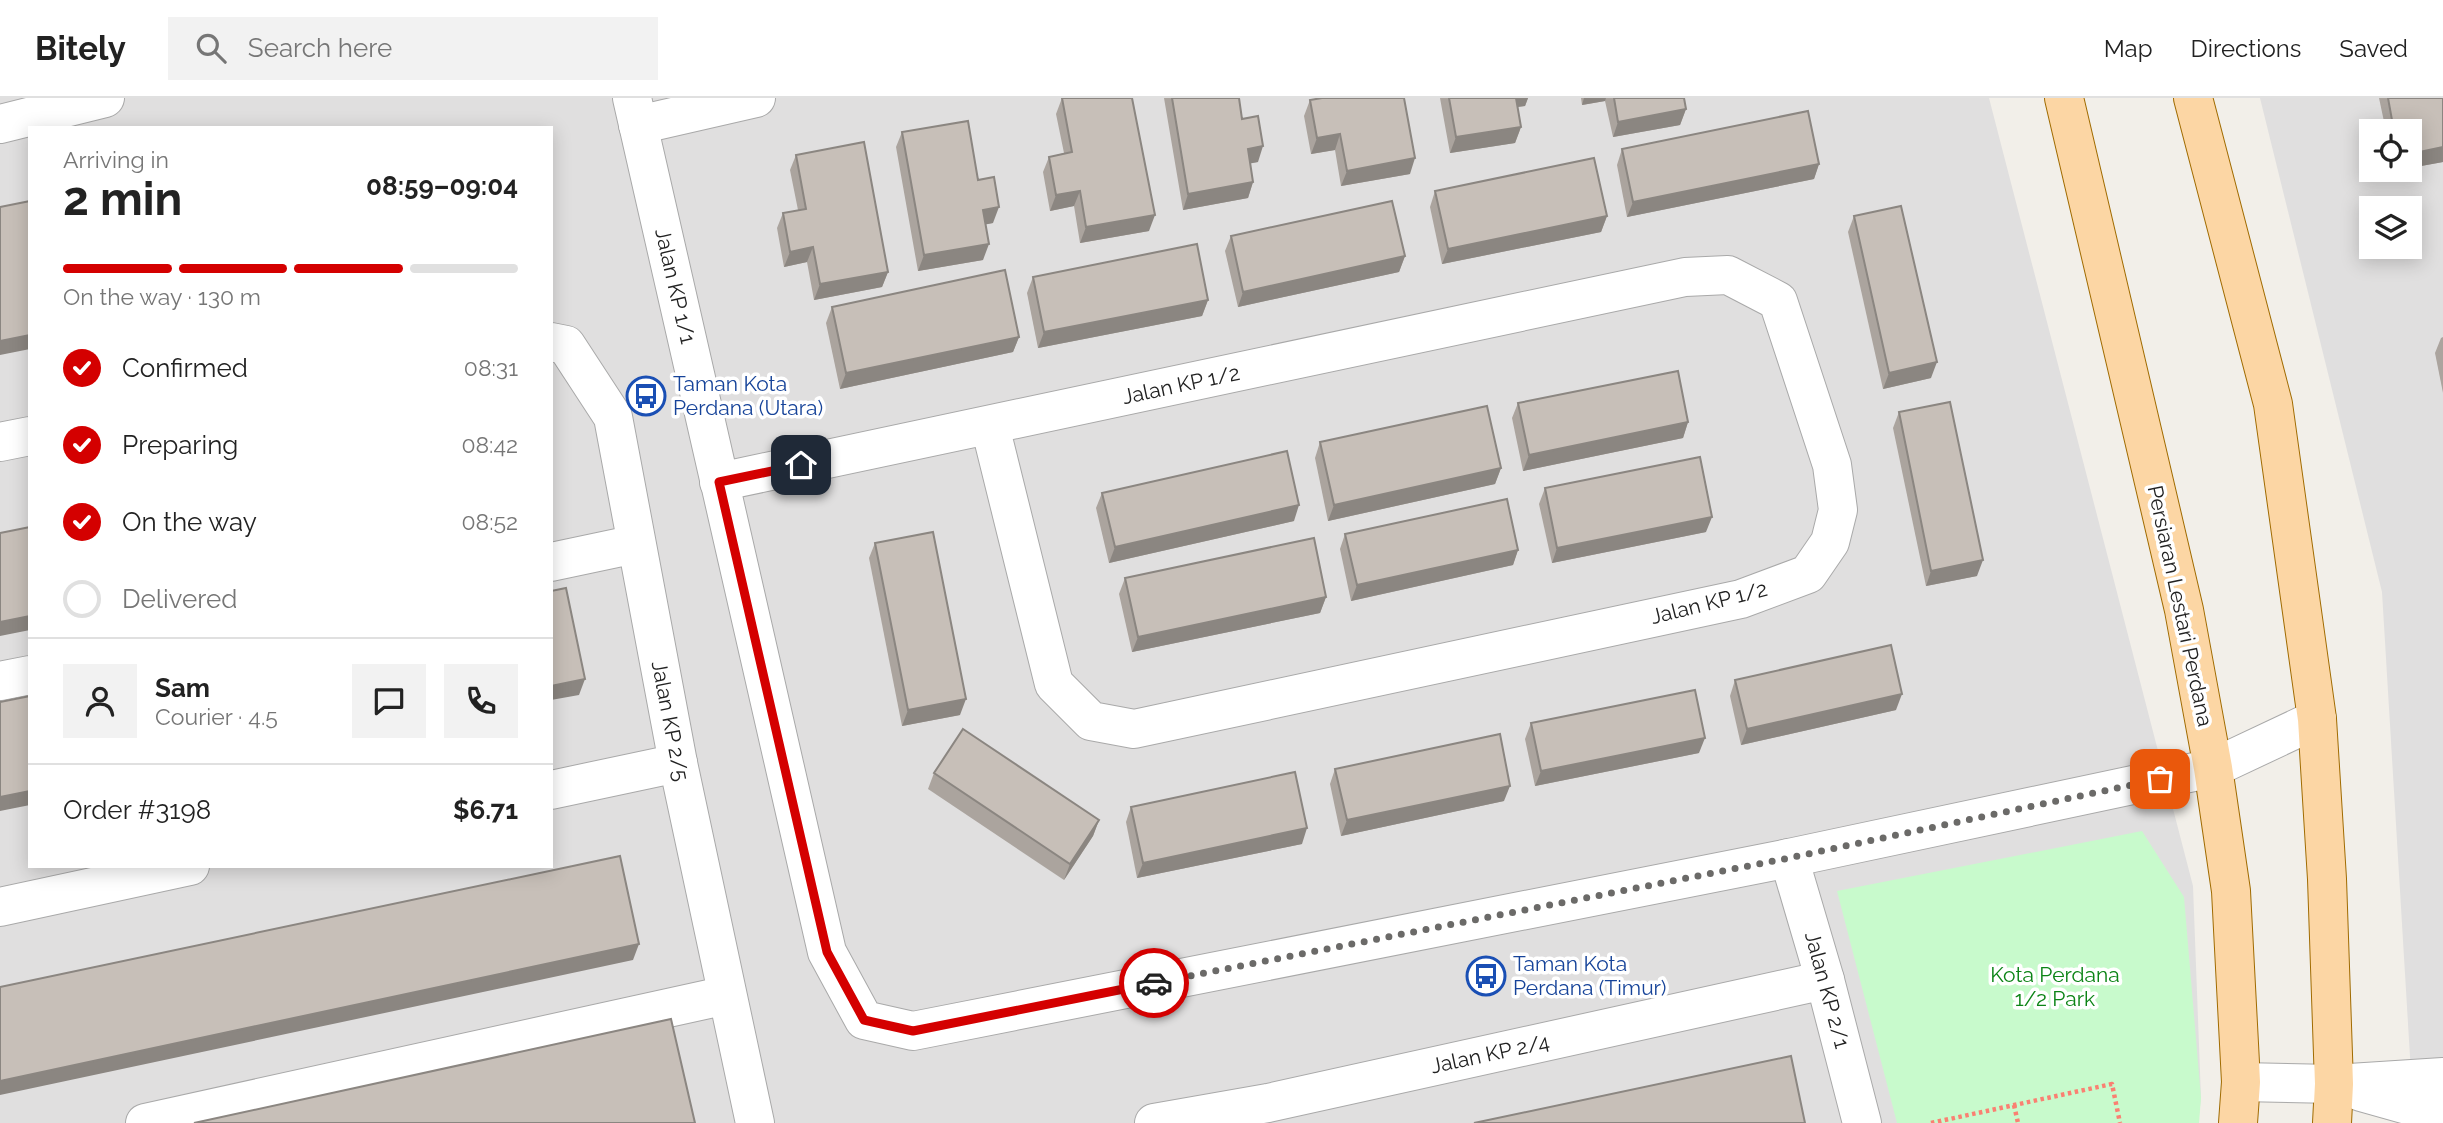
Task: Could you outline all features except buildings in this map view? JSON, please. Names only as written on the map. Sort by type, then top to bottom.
[{"type":"main road","name":"Persiaran Lestari Perdana","points":[[2064,98],[2184,610],[2213,768],[2231,891],[2241,1082],[2238,1123]]},
{"type":"main road","points":[[2193,98],[2273,404],[2316,719],[2327,879],[2334,1084],[2332,1123]]},
{"type":"street","points":[[0,124],[105,98]]},
{"type":"street","points":[[635,111],[756,98]]},
{"type":"street","name":"Jalan KP 1/1","points":[[635,111],[827,952],[864,1020],[913,1031],[1789,858],[2213,768],[2316,719]]},
{"type":"street","name":"Jalan KP 1/2","points":[[719,482],[1685,277],[1728,275],[1778,301],[1832,465],[1838,510],[1830,542],[1808,574],[1741,599],[1134,729],[1091,721],[1054,684],[990,426]]},
{"type":"street","name":"Jalan KP 2/5","points":[[553,342],[566,345],[613,417],[678,763],[755,1123]]},
{"type":"street","points":[[0,442],[28,436]]},
{"type":"street","points":[[553,562],[636,544]]},
{"type":"street","points":[[0,681],[28,675]]},
{"type":"street","points":[[553,790],[678,763]]},
{"type":"street","name":"Jalan KP 2/1","points":[[1789,858],[1825,980],[1862,1123]]},
{"type":"street","points":[[0,907],[181,868]]},
{"type":"street","name":"Jalan KP 2/4","points":[[1154,1123],[1268,1102],[1825,980]]},
{"type":"street","points":[[145,1123],[727,995]]},
{"type":"street","points":[[2241,1082],[2334,1084],[2443,1077]]},
{"type":"street","points":[[2334,1084],[2443,1115]]},
{"type":"path","points":[[1931,1123],[2112,1084],[2120,1123]]},
{"type":"path","points":[[2014,1105],[2018,1123]]},
{"type":"shaded area","points":[[0,98],[1989,98],[2193,886],[2201,1098],[2198,1123],[0,1123]]},
{"type":"shaded area","points":[[2260,98],[2443,98],[2443,1123],[2414,1123],[2382,592]]},
{"type":"green space","name":"Kota Perdana 1/2 Park","points":[[2142,831],[2184,897],[2201,1098],[2199,1123],[1897,1123],[1837,891]]},
{"type":"way so far","points":[[1154,983],[1789,858],[2160,779]]},
{"type":"place","name":"Taman Kota Perdana (Utara)","points":[[646,396]]},
{"type":"place","name":"Taman Kota Perdana (Timur)","points":[[1486,976]]},
{"type":"route","points":[[801,465],[719,482],[827,952],[864,1020],[913,1031],[1154,983]]}]
